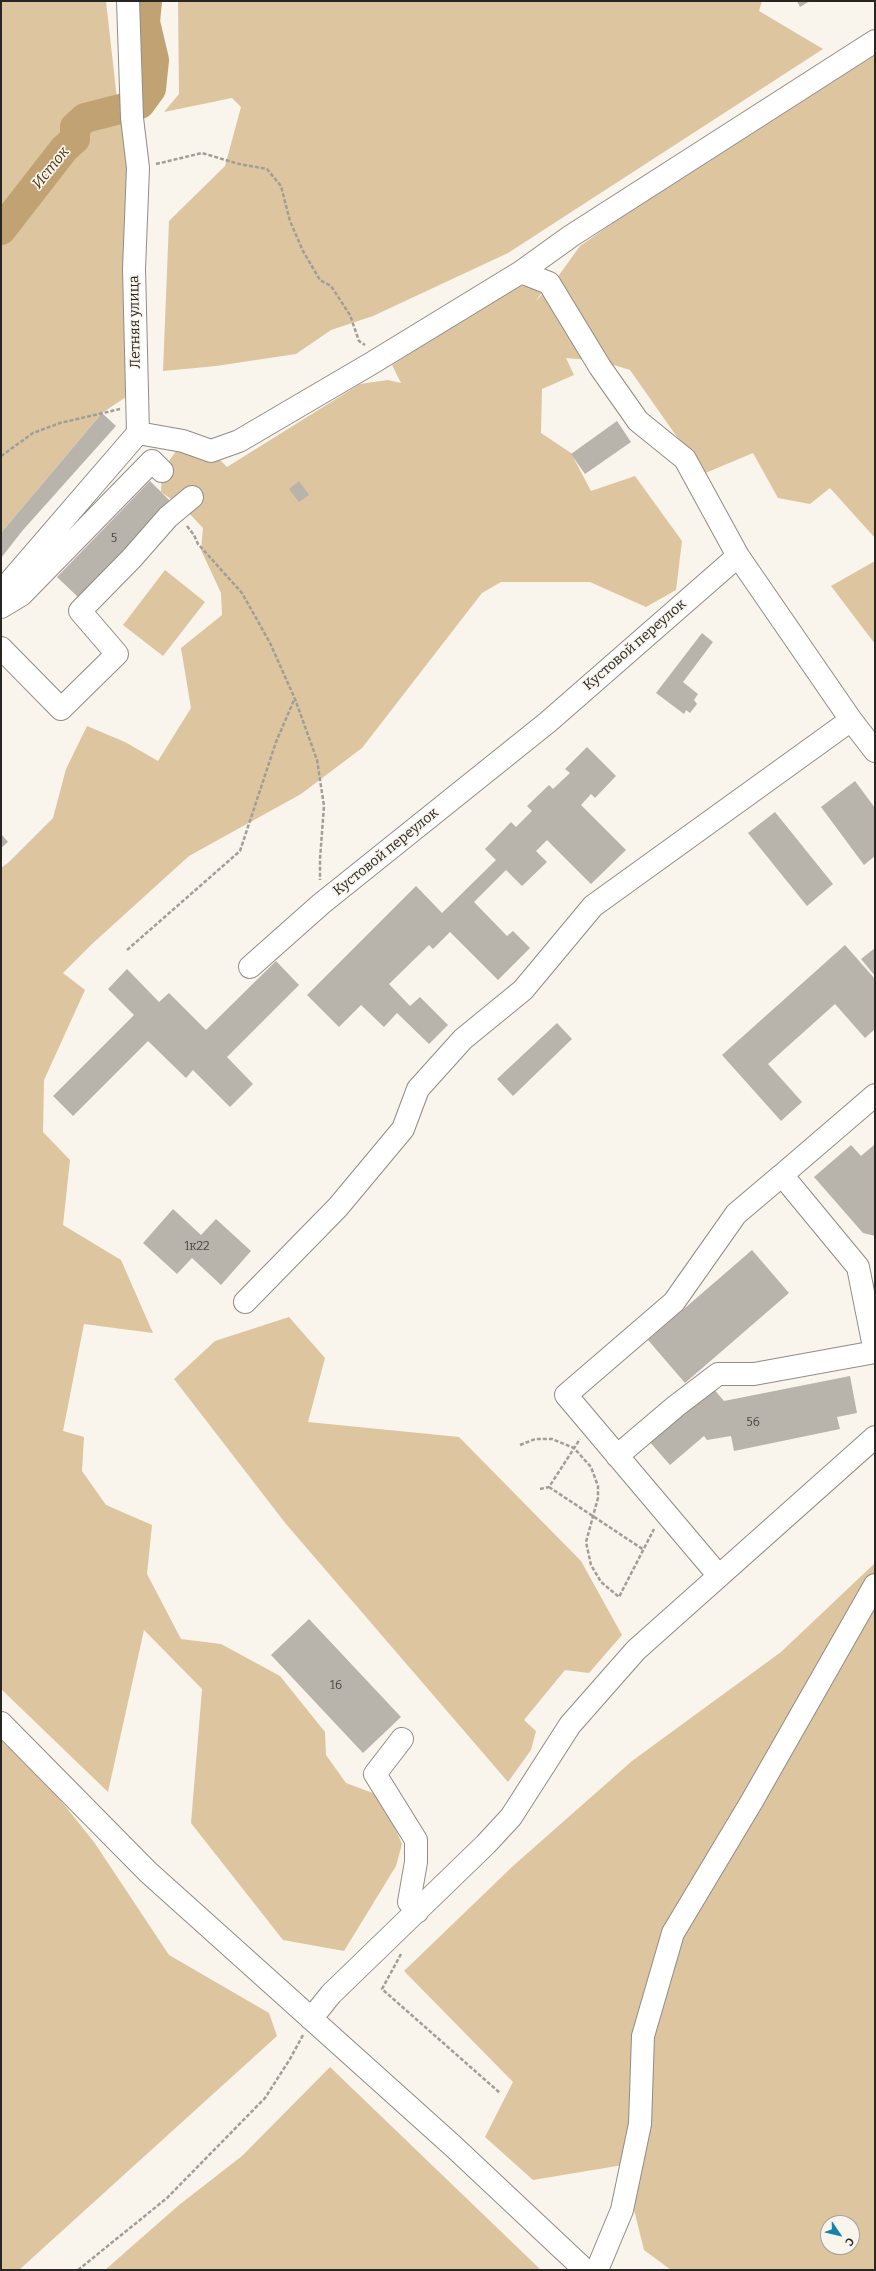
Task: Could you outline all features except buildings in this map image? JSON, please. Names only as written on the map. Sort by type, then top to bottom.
[{"type":"street","name":"Летняя улица","points":[[128,1],[132,118],[138,168],[134,269],[138,433]]},
{"type":"street","points":[[1,592],[138,433],[183,441],[210,452],[239,441],[381,357],[520,272],[571,236],[875,41]]},
{"type":"street","points":[[520,272],[549,282],[600,368],[638,421],[685,459],[738,556],[851,720],[875,751]]},
{"type":"street","points":[[1,607],[21,595],[152,461],[162,471]]},
{"type":"street","points":[[1,648],[61,709],[117,654],[80,610],[175,512],[192,497]]},
{"type":"street","name":"Кустовой переулок","points":[[250,967],[321,904],[548,722],[738,556]]},
{"type":"street","points":[[245,1302],[338,1207],[403,1130],[418,1089],[463,1039],[523,990],[593,906],[851,720]]},
{"type":"street","points":[[719,1576],[566,1395],[674,1302],[736,1214],[875,1095]]},
{"type":"street","points":[[617,1456],[676,1406],[718,1374],[754,1374],[875,1352],[858,1267],[782,1175]]},
{"type":"street","points":[[311,2019],[331,1994],[486,1844],[511,1817],[570,1725],[636,1650],[875,1438]]},
{"type":"street","points":[[597,2270],[622,2210],[640,2124],[643,2036],[673,1933],[756,1794],[875,1586]]},
{"type":"street","points":[[1,1723],[148,1872],[453,2146],[584,2270]]},
{"type":"street","points":[[402,1740],[374,1774],[416,1840],[416,1862],[409,1902],[416,1912]]},
{"type":"path","points":[[138,168],[202,153],[239,164],[267,169],[281,186],[290,221],[320,280],[331,286],[350,315],[359,341],[381,357]]},
{"type":"path","points":[[1,456],[33,433],[60,423],[137,404]]},
{"type":"path","points":[[175,512],[194,535],[198,544],[242,593],[270,643],[295,699],[317,760],[324,806],[320,859],[321,904]]},
{"type":"path","points":[[126,950],[240,851],[276,742],[295,699]]},
{"type":"path","points":[[540,1489],[549,1487],[590,1423]]},
{"type":"path","points":[[520,1446],[535,1439],[552,1439],[574,1448],[584,1458],[595,1477],[598,1498],[586,1542],[591,1565],[601,1582],[619,1597],[664,1511]]},
{"type":"path","points":[[549,1487],[644,1550]]},
{"type":"path","points":[[404,1948],[382,1989],[500,2093]]},
{"type":"path","points":[[78,2270],[167,2198],[265,2098],[290,2059],[311,2019]]},
{"type":"shaded area","points":[[1,1],[106,1],[118,108],[124,108],[132,118],[129,395],[102,413],[1,533]]},
{"type":"shaded area","points":[[178,1],[762,1],[759,11],[823,49],[508,253],[373,316],[331,330],[296,354],[216,366],[163,371],[169,221],[225,166],[241,107],[232,98],[164,112],[179,94]]},
{"type":"shaded area","points":[[875,52],[875,538],[830,488],[810,504],[778,498],[753,453],[703,474],[630,370],[601,361],[566,358],[574,375],[542,389],[541,433],[571,453],[591,491],[635,476],[682,541],[676,590],[646,607],[590,582],[501,582],[482,593],[362,748],[301,794],[189,856],[92,944],[63,973],[85,990],[44,1080],[43,1132],[70,1160],[63,1225],[121,1260],[153,1333],[84,1324],[63,1431],[84,1437],[82,1471],[106,1505],[152,1525],[147,1574],[181,1639],[221,1644],[280,1676],[325,1732],[326,1755],[346,1783],[381,1796],[402,1844],[396,1866],[344,1951],[283,1940],[191,1823],[202,1689],[144,1630],[108,1792],[1,1689],[1,868],[9,862],[53,818],[66,769],[87,726],[125,742],[158,761],[191,708],[181,648],[222,615],[221,593],[201,550],[203,528],[185,509],[161,492],[162,471],[183,441],[211,451],[227,467],[360,384],[388,380],[401,383],[392,365],[513,287],[549,283],[535,302],[557,278],[580,246],[758,122]]},
{"type":"shaded area","points":[[875,561],[875,644],[831,586]]},
{"type":"shaded area","points":[[165,570],[205,602],[163,656],[123,625]]},
{"type":"shaded area","points":[[289,1317],[325,1358],[308,1422],[459,1437],[581,1561],[622,1635],[589,1673],[565,1670],[524,1720],[536,1731],[531,1750],[508,1782],[286,1524],[174,1379],[215,1341]]},
{"type":"shaded area","points":[[875,1563],[875,2270],[671,2270],[644,2250],[623,2165],[533,2180],[485,2137],[513,2082],[404,1971],[513,1866],[632,1761],[781,1652]]},
{"type":"shaded area","points":[[1,1740],[54,1792],[94,1842],[169,1955],[269,2013],[277,2036],[19,2270],[1,2270]]},
{"type":"shaded area","points":[[330,2067],[541,2270],[105,2270],[179,2205],[242,2156]]},
{"type":"waterway","name":"Исток","points":[[140,104],[151,89],[154,60],[145,22],[147,1]]},
{"type":"waterway","name":"Исток","points":[[1,230],[64,149],[75,139],[75,127],[85,118],[124,108]]}]
